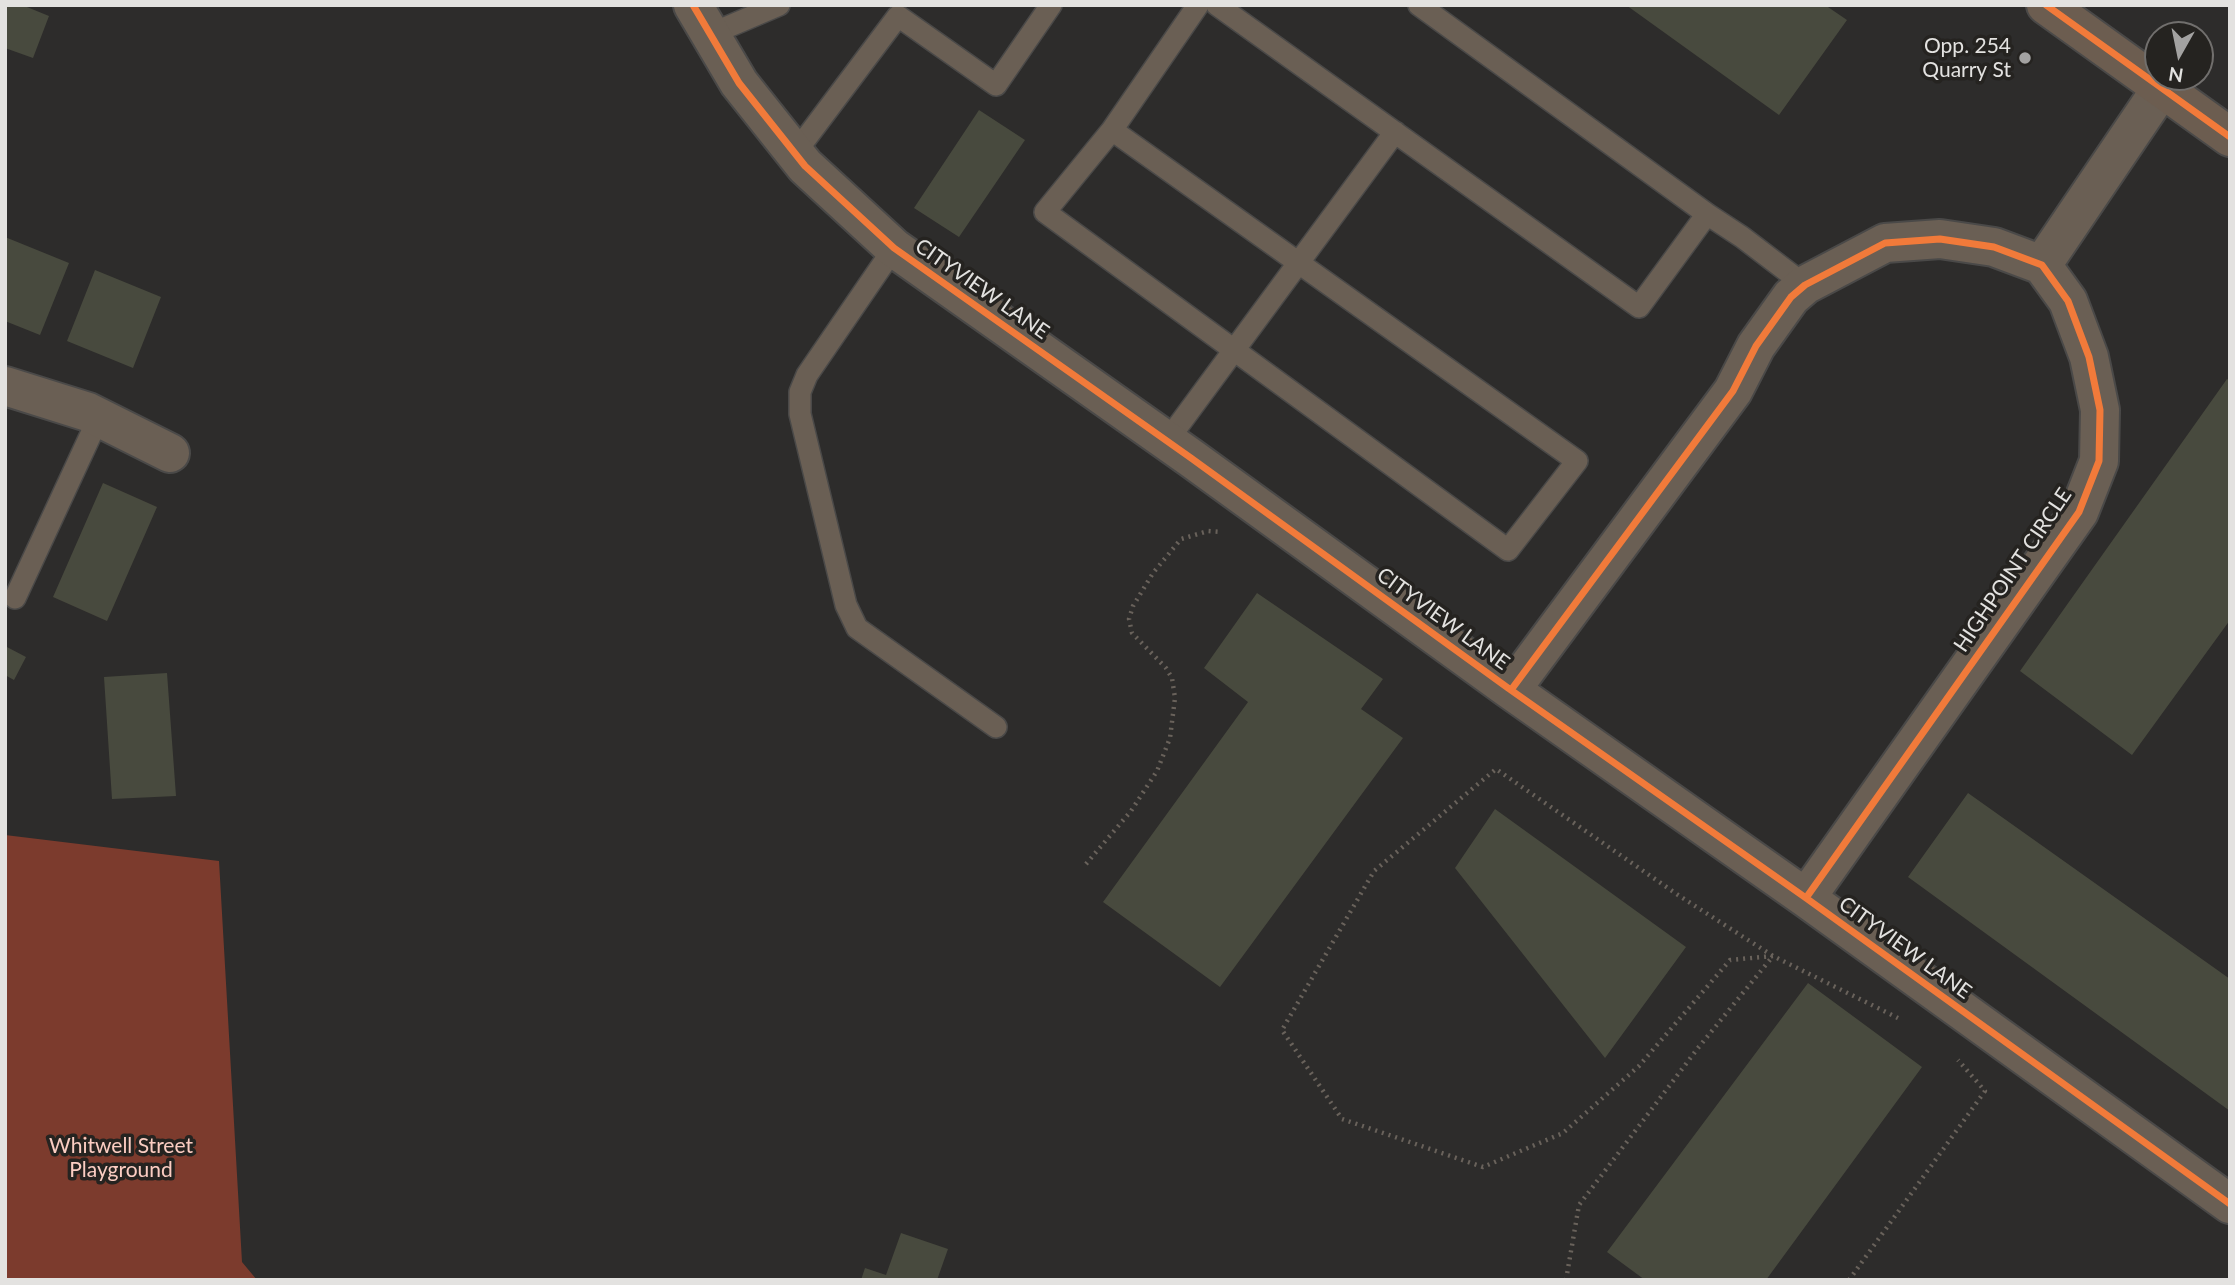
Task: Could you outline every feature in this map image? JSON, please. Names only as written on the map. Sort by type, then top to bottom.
[{"type":"main road","points":[[2046,5],[2144,77]]},
{"type":"main road","points":[[2164,91],[2230,137]]},
{"type":"street","name":"CITYVIEW LANE","points":[[702,20],[739,83],[805,166],[894,248],[1806,898],[2230,1204]]},
{"type":"street","points":[[1511,690],[1733,391],[1756,346],[1784,307],[1805,285],[1885,243],[1940,239],[1994,247],[2042,265],[2160,91]]},
{"type":"street","name":"HIGHPOINT CIRCLE","points":[[1806,898],[2079,512],[2099,461],[2100,410],[2090,357],[2068,301],[2042,265]]},
{"type":"street","points":[[5,386],[99,418],[170,453]]},
{"type":"lane","points":[[702,20],[779,5]]},
{"type":"lane","points":[[795,153],[898,16],[996,85],[1051,5]]},
{"type":"lane","points":[[1112,130],[1577,461],[1508,550],[1045,212],[1112,130],[1198,5]]},
{"type":"lane","points":[[1217,5],[1639,307],[1707,215]]},
{"type":"lane","points":[[1419,5],[1805,285]]},
{"type":"lane","points":[[1167,441],[1395,132]]},
{"type":"lane","points":[[894,248],[807,375],[800,392],[800,414],[846,605],[857,628],[996,727]]},
{"type":"lane","points":[[15,598],[99,418]]},
{"type":"path","points":[[1086,864],[1130,811],[1157,771],[1170,738],[1175,698],[1172,678],[1166,668],[1132,633],[1129,619],[1133,606],[1153,573],[1181,539],[1208,531],[1234,534]]},
{"type":"path","points":[[1773,956],[1730,960],[1639,1066],[1563,1133],[1483,1167],[1342,1119],[1282,1030],[1374,871],[1496,769],[1678,895],[1773,956],[1903,1020]]},
{"type":"path","points":[[1566,1280],[1579,1206],[1698,1048],[1773,956]]},
{"type":"path","points":[[1849,1280],[1985,1091],[1954,1056]]},
{"type":"green space","name":"Whitwell Street Playground","points":[[5,835],[219,861],[242,1262],[257,1280],[5,1280]]},
{"type":"building","points":[[5,5],[22,5],[49,16],[33,58],[5,48]]},
{"type":"building","points":[[1626,5],[1825,5],[1847,20],[1779,115]]},
{"type":"building","points":[[979,110],[1025,140],[959,237],[914,208]]},
{"type":"building","points":[[5,237],[69,263],[40,335],[5,321]]},
{"type":"building","points":[[95,270],[161,297],[133,368],[67,341]]},
{"type":"building","points":[[2227,379],[2230,381],[2230,620],[2132,755],[2020,671]]},
{"type":"building","points":[[103,483],[157,507],[107,621],[53,597]]},
{"type":"building","points":[[1257,593],[1383,679],[1361,709],[1403,738],[1220,987],[1103,902],[1248,702],[1204,668]]},
{"type":"building","points":[[5,646],[26,657],[14,680],[5,675]]},
{"type":"building","points":[[167,673],[176,796],[112,799],[104,677]]},
{"type":"building","points":[[1968,793],[2230,979],[2230,1111],[1908,877]]},
{"type":"building","points":[[1495,809],[1686,947],[1605,1058],[1455,868]]},
{"type":"building","points":[[1808,983],[1922,1067],[1766,1280],[1645,1280],[1607,1252]]},
{"type":"building","points":[[901,1233],[948,1249],[937,1280],[861,1280],[865,1268],[886,1275]]},
{"type":"cycle path","points":[[693,5],[739,83],[805,166],[894,248],[1806,898],[2230,1204]]},
{"type":"cycle path","points":[[2046,5],[2230,137]]},
{"type":"cycle path","points":[[1511,690],[1733,391],[1756,346],[1791,297],[1805,285],[1885,243],[1940,239],[1994,247],[2042,265],[2068,301],[2089,357],[2100,410],[2099,461],[2079,512],[1806,898]]},
{"type":"place","name":"Opp. 254 Quarry St","points":[[2025,58]]}]
